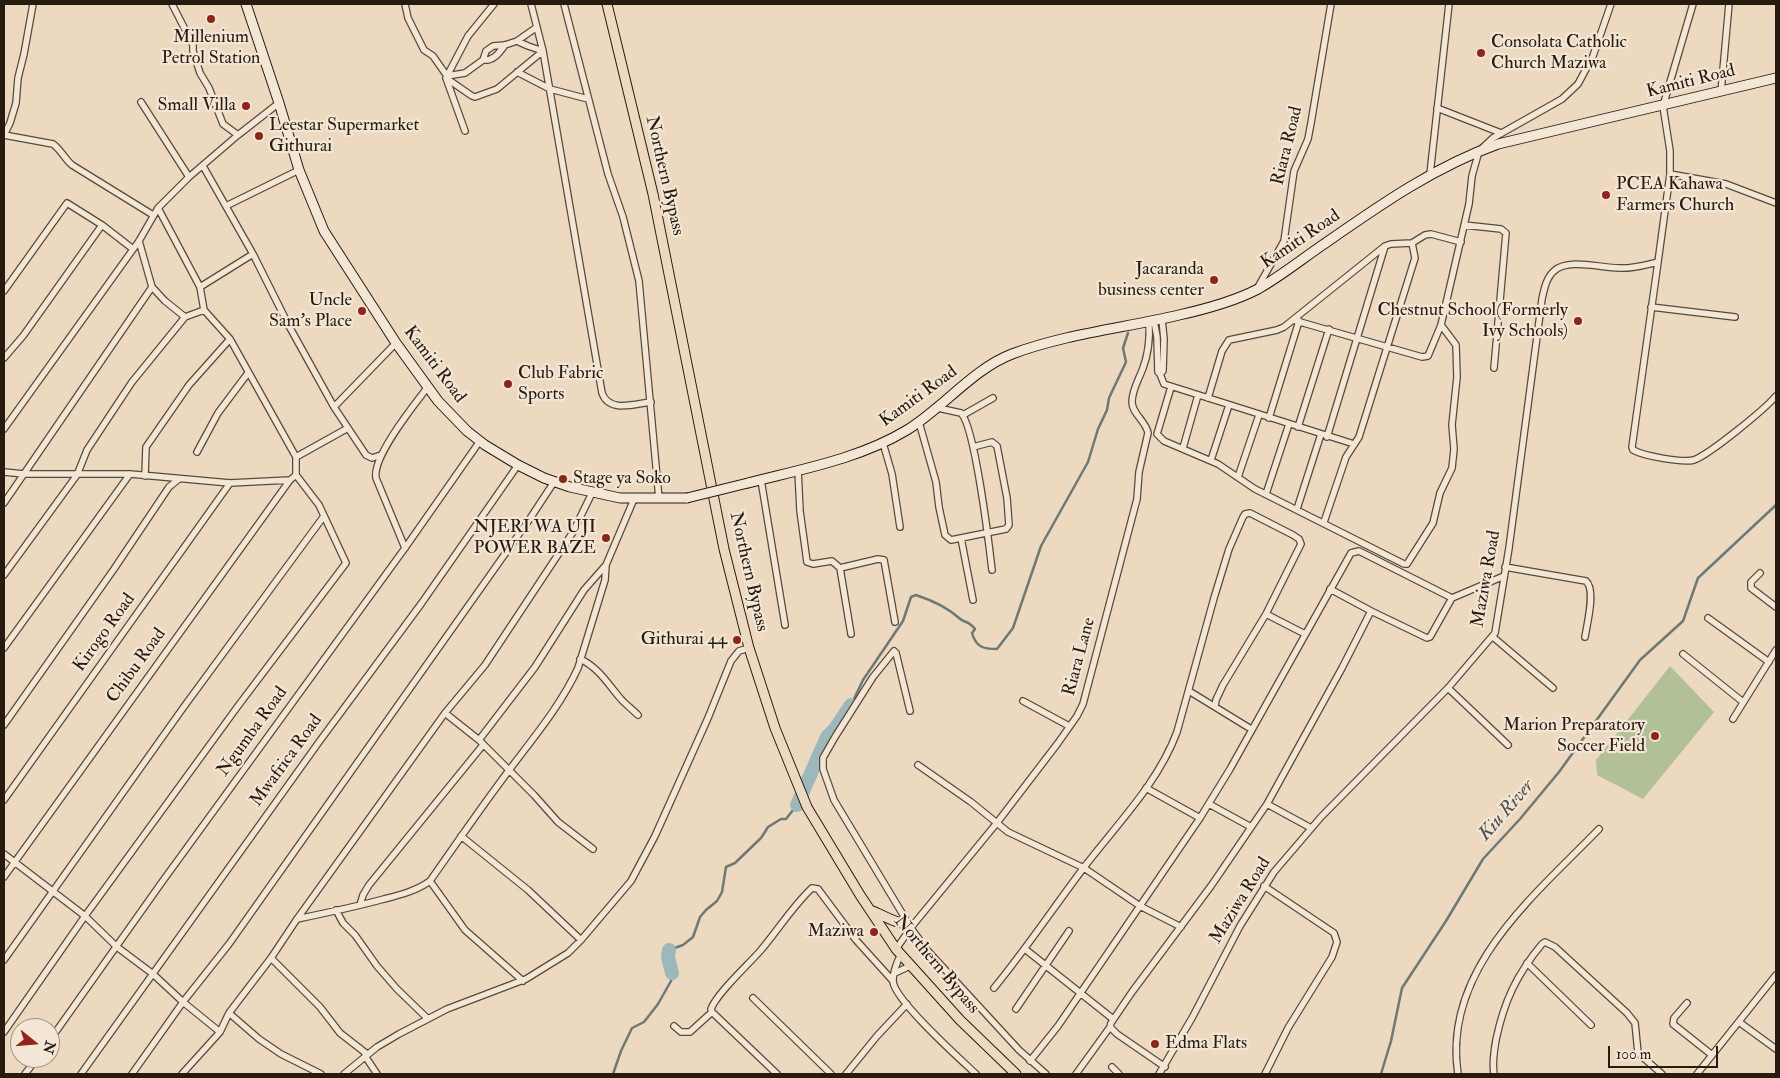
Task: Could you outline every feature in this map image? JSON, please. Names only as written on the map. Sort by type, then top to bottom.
[{"type":"main road","name":"Kamiti Road","points":[[246,4],[299,170],[324,230],[427,388],[444,409],[480,441],[518,465],[554,482],[592,493],[634,499],[687,498],[846,458],[883,443],[919,422],[989,366],[1003,358],[1073,337],[1155,321],[1221,305],[1257,289],[1430,174],[1479,151],[1498,144],[1776,78]]},
{"type":"main road","name":"Northern Bypass","points":[[607,4],[653,194],[724,549],[749,648],[766,703],[807,807],[870,910],[910,966],[960,1020],[1016,1074]]},
{"type":"main road","points":[[870,910],[909,926]]},
{"type":"street","points":[[33,4],[18,78],[16,103],[4,135],[53,144],[60,149],[67,161],[72,165],[153,215]]},
{"type":"street","points":[[172,4],[193,45],[192,51],[200,73],[209,88],[223,124],[238,135]]},
{"type":"street","points":[[405,4],[408,18],[424,50],[433,56],[446,77],[465,131]]},
{"type":"street","points":[[446,77],[468,36],[494,4]]},
{"type":"street","points":[[531,4],[550,89],[602,393],[609,404],[616,406],[651,402]]},
{"type":"street","points":[[564,4],[608,174],[624,216],[638,281],[659,499]]},
{"type":"street","name":"Riara Road","points":[[1257,289],[1284,241],[1294,171],[1310,131],[1331,4]]},
{"type":"street","points":[[1430,174],[1449,4]]},
{"type":"street","points":[[1296,320],[1422,357],[1428,356],[1441,325],[1461,242],[1471,196],[1472,176],[1479,151],[1485,144],[1500,134],[1562,99],[1578,84],[1593,56],[1611,4]]},
{"type":"street","points":[[1693,4],[1663,106],[1670,151],[1670,174],[1633,450],[1675,460],[1687,461],[1696,459],[1732,434],[1776,396]]},
{"type":"street","points":[[1721,92],[1729,4]]},
{"type":"street","points":[[446,77],[465,73],[482,60],[486,51],[494,46],[517,41],[537,27]]},
{"type":"street","points":[[517,41],[543,51]]},
{"type":"street","points":[[482,60],[493,59],[505,45]]},
{"type":"street","points":[[446,77],[465,93],[475,97],[497,89],[543,51]]},
{"type":"street","points":[[517,72],[550,89],[588,99]]},
{"type":"street","points":[[141,102],[189,177]]},
{"type":"street","points":[[4,429],[139,241],[158,208],[189,177],[279,103]]},
{"type":"street","points":[[1437,108],[1500,134]]},
{"type":"street","points":[[203,166],[253,254],[289,326],[334,406],[366,455],[372,458],[381,455]]},
{"type":"street","points":[[226,206],[299,170]]},
{"type":"street","points":[[1670,174],[1726,184],[1776,203]]},
{"type":"street","points":[[4,291],[66,204],[70,204],[102,225],[133,249]]},
{"type":"street","points":[[4,1032],[85,916],[238,706],[346,563],[319,505],[296,475],[296,457],[230,339],[204,310],[200,287],[158,208]]},
{"type":"street","points":[[4,358],[102,225]]},
{"type":"street","points":[[1464,225],[1501,229],[1506,233],[1494,368]]},
{"type":"street","points":[[1208,398],[1222,351],[1229,340],[1277,330],[1296,320],[1385,246],[1412,243],[1431,234],[1461,242]]},
{"type":"street","points":[[139,241],[152,287],[165,301],[185,317]]},
{"type":"street","points":[[1324,522],[1341,468],[1358,437],[1388,347],[1415,258],[1412,243]]},
{"type":"street","points":[[1297,509],[1358,337],[1385,246]]},
{"type":"street","points":[[200,287],[253,254]]},
{"type":"street","name":"Maziwa Road","points":[[1159,1074],[1165,1067],[1240,926],[1264,886],[1311,828],[1448,688],[1493,637],[1497,627],[1542,299],[1547,280],[1553,271],[1561,266],[1573,264],[1620,269],[1658,262]]},
{"type":"street","points":[[4,503],[152,287]]},
{"type":"street","points":[[1652,307],[1735,316]]},
{"type":"street","points":[[4,575],[77,475],[87,450],[132,382],[185,317],[204,310]]},
{"type":"street","points":[[1269,418],[1296,320]]},
{"type":"street","points":[[1155,321],[1158,372],[1162,382],[1171,387],[1354,444]]},
{"type":"street","name":"Riara Lane","points":[[893,981],[899,952],[909,926],[996,824],[1069,726],[1083,704],[1135,510],[1137,482],[1148,432],[1132,402],[1149,348],[1155,321]]},
{"type":"street","points":[[1171,387],[1157,434],[1164,441],[1211,460],[1266,494],[1407,564],[1431,527],[1440,493],[1452,468],[1454,448],[1452,425],[1457,377],[1456,345],[1441,325]]},
{"type":"street","points":[[1298,427],[1329,329]]},
{"type":"street","points":[[145,476],[146,447],[189,385],[230,339]]},
{"type":"street","points":[[334,406],[396,343]]},
{"type":"street","points":[[198,452],[218,414],[248,373]]},
{"type":"street","points":[[405,548],[375,476],[381,455],[427,388]]},
{"type":"street","points":[[1183,448],[1198,395]]},
{"type":"street","points":[[963,415],[993,398]]},
{"type":"street","points":[[1211,460],[1229,405]]},
{"type":"street","points":[[938,408],[963,415],[973,447],[992,570]]},
{"type":"street","points":[[1238,477],[1259,414]]},
{"type":"street","points":[[919,422],[936,482],[945,535],[951,540],[1008,527],[1010,518],[996,444],[992,442],[973,447]]},
{"type":"street","points":[[1266,494],[1289,424]]},
{"type":"street","points":[[296,457],[348,428]]},
{"type":"street","name":"Ngumba Road","points":[[60,1026],[480,441]]},
{"type":"street","points":[[883,443],[892,474],[900,527]]},
{"type":"street","name":"Mwafrica Road","points":[[81,1074],[319,742],[421,604],[518,465]]},
{"type":"street","points":[[798,470],[800,512],[807,562],[814,564],[832,561],[840,568],[851,634]]},
{"type":"street","points":[[4,472],[77,475],[130,474],[230,483],[290,480]]},
{"type":"street","points":[[4,648],[130,474]]},
{"type":"street","name":"Chibu Road","points":[[4,876],[290,480],[296,475]]},
{"type":"street","points":[[4,725],[92,601],[168,486],[179,479]]},
{"type":"street","points":[[761,480],[785,625]]},
{"type":"street","points":[[132,1074],[183,1002],[228,944],[513,543],[554,482]]},
{"type":"street","name":"Kirogo Road","points":[[4,800],[230,483]]},
{"type":"street","points":[[182,1074],[220,1032],[229,1013],[271,958],[445,713],[485,665],[573,532],[592,493]]},
{"type":"street","points":[[297,919],[410,892],[421,888],[430,881],[550,716],[573,679],[605,580],[606,566],[634,499]]},
{"type":"street","points":[[994,988],[1026,949],[1084,868],[1160,768],[1173,743],[1190,691],[1229,549],[1242,517],[1246,513],[1293,535],[1301,542],[1266,614],[1223,685],[1215,706]]},
{"type":"street","points":[[4,960],[177,716],[324,516]]},
{"type":"street","points":[[961,538],[973,600]]},
{"type":"street","points":[[1030,1061],[1058,1026],[1209,804],[1351,553],[1359,551],[1452,598]]},
{"type":"street","points":[[840,568],[878,559],[884,560],[895,622]]},
{"type":"street","points":[[479,740],[535,667],[584,590],[606,566]]},
{"type":"street","points":[[1505,567],[1586,581],[1591,590],[1585,637]]},
{"type":"street","points":[[1760,572],[1751,582],[1751,588],[1776,607]]},
{"type":"street","points":[[1330,589],[1427,638],[1430,637],[1452,598],[1504,576]]},
{"type":"street","points":[[1076,1074],[1110,1027],[1113,1019],[1132,992],[1181,927],[1267,804],[1342,668],[1371,611]]},
{"type":"street","points":[[1266,614],[1305,634]]},
{"type":"street","points":[[1708,618],[1769,662]]},
{"type":"street","points":[[1493,637],[1553,688]]},
{"type":"street","points":[[344,1074],[384,1042],[447,1009],[523,980],[561,957],[580,940],[631,881],[655,836],[708,718],[731,661],[739,651],[749,648]]},
{"type":"street","points":[[1733,719],[1776,650]]},
{"type":"street","points":[[910,711],[899,662],[894,652],[873,677],[835,737],[822,763],[834,800],[909,926],[927,950],[1030,1061],[1046,1074]]},
{"type":"street","points":[[1683,654],[1743,702]]},
{"type":"street","points":[[580,659],[597,671],[621,700],[638,715]]},
{"type":"street","points":[[1448,688],[1508,745]]},
{"type":"street","points":[[1190,691],[1251,729]]},
{"type":"street","points":[[1023,701],[1069,726]]},
{"type":"street","points":[[445,713],[479,740],[558,822],[593,849]]},
{"type":"street","points":[[360,905],[369,885],[483,745]]},
{"type":"street","points":[[918,766],[971,802],[1008,832],[1084,868],[1140,906],[1181,927]]},
{"type":"street","points":[[1146,788],[1200,818]]},
{"type":"street","points":[[1209,804],[1251,827]]},
{"type":"street","points":[[1267,804],[1311,828]]},
{"type":"street","points":[[1458,1074],[1456,1048],[1463,1005],[1481,963],[1513,917],[1599,829]]},
{"type":"street","points":[[461,836],[528,890],[580,940]]},
{"type":"street","points":[[4,854],[85,916],[117,947],[220,1032]]},
{"type":"street","points":[[430,881],[465,930],[523,980]]},
{"type":"street","points":[[1264,886],[1334,932],[1337,942],[1332,957],[1288,1028],[1264,1074]]},
{"type":"street","points":[[777,1074],[712,1012],[711,1006],[760,950],[800,899],[814,888],[818,889],[856,940],[893,981],[906,1004],[976,1074]]},
{"type":"street","points":[[336,910],[343,923],[355,935],[377,966],[397,989],[428,1019]]},
{"type":"street","points":[[1016,1009],[1069,931]]},
{"type":"street","points":[[1494,1074],[1493,1056],[1503,1011],[1513,986],[1527,963],[1542,944],[1549,943],[1556,947],[1627,1013],[1635,1023],[1638,1054],[1662,1074]]},
{"type":"street","points":[[1026,949],[1113,1019]]},
{"type":"street","points":[[271,958],[320,1007],[340,1033],[366,1055],[377,1074]]},
{"type":"street","points":[[1527,963],[1591,1025]]},
{"type":"street","points":[[895,973],[910,966]]},
{"type":"street","points":[[1697,1074],[1776,974]]},
{"type":"street","points":[[753,998],[831,1074]]},
{"type":"street","points":[[1686,1003],[1674,1018],[1673,1024],[1712,1055]]},
{"type":"street","points":[[846,1074],[906,1004]]},
{"type":"street","points":[[674,1026],[681,1032],[690,1032],[712,1012]]},
{"type":"street","points":[[229,1013],[281,1054],[321,1074]]},
{"type":"street","points":[[1739,1022],[1776,1049]]},
{"type":"street","points":[[1110,1027],[1117,1034],[1165,1067]]},
{"type":"street","points":[[1112,1068],[1119,1074]]},
{"type":"green space","name":"Marion Preparatory Soccer Field","points":[[1670,666],[1714,712],[1643,799],[1597,775],[1596,760]]},
{"type":"waterway","points":[[851,705],[863,680],[903,621],[911,597],[916,595],[933,602],[970,624],[975,629],[972,633],[976,641],[984,648],[997,649],[1013,628],[1041,546],[1088,462],[1098,429],[1107,410],[1109,398],[1126,362],[1123,348],[1128,333]]},
{"type":"waterway","name":"Kiu River","points":[[1381,1074],[1391,1041],[1402,988],[1446,921],[1483,859],[1520,819],[1559,772],[1640,660],[1683,621],[1698,578],[1776,505]]},
{"type":"waterway","points":[[797,805],[827,737],[835,729],[851,705]]},
{"type":"waterway","points":[[669,950],[683,945],[693,937],[700,917],[717,901],[722,892],[726,867],[735,863],[761,838],[768,827],[781,819],[786,819],[797,805]]},
{"type":"waterway","points":[[669,950],[668,957],[672,973]]},
{"type":"waterway","points":[[613,1074],[632,1028],[644,1022],[658,1004],[671,981],[672,973]]},
{"type":"place","name":"Millenium Petrol Station","points":[[211,19]]},
{"type":"place","name":"Consolata Catholic Church Maziwa","points":[[1481,53]]},
{"type":"place","name":"Small Villa","points":[[246,106]]},
{"type":"place","name":"Leestar Supermarket Githurai","points":[[259,136]]},
{"type":"place","name":"PCEA Kahawa Farmers Church","points":[[1606,195]]},
{"type":"place","name":"Jacaranda business center","points":[[1214,280]]},
{"type":"place","name":"Uncle Sam's Place","points":[[362,311]]},
{"type":"place","name":"Chestnut School(Formerly Ivy Schools)","points":[[1578,321]]},
{"type":"place","name":"Club Fabric Sports","points":[[508,384]]},
{"type":"place","name":"Stage ya Soko","points":[[563,479]]},
{"type":"place","name":"NJERI WA UJI POWER BAZE","points":[[606,538]]},
{"type":"place","name":"Githurai 44","points":[[737,640]]},
{"type":"place","name":"Marion Preparatory Soccer Field","points":[[1655,736]]},
{"type":"place","name":"Maziwa","points":[[874,932]]},
{"type":"place","name":"Edma Flats","points":[[1155,1044]]}]
